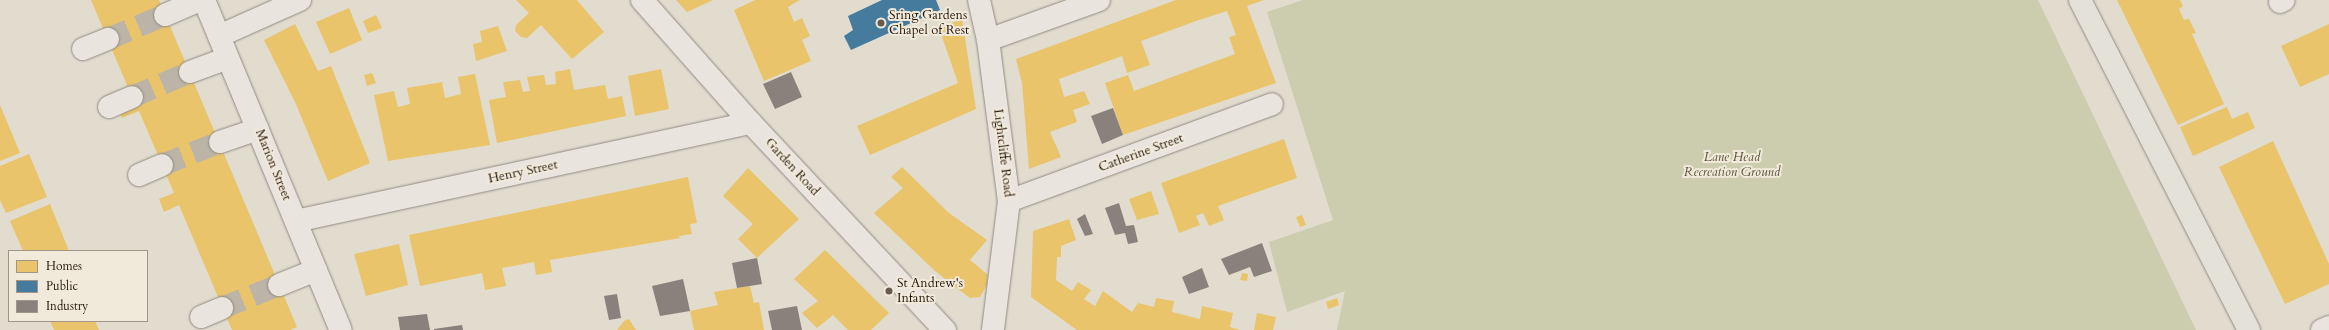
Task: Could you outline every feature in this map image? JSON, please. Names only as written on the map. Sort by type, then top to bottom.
[{"type":"main road","points":[[2080,0],[2249,330]]},
{"type":"street","points":[[165,14],[200,0]]},
{"type":"street","name":"Marion Street","points":[[204,0],[341,330]]},
{"type":"street","points":[[219,36],[300,0]]},
{"type":"street","name":"Garden Road","points":[[642,0],[751,123],[945,330]]},
{"type":"street","name":"Lightcliffe Road","points":[[979,0],[988,40],[1009,201],[993,330]]},
{"type":"street","points":[[988,40],[1099,0]]},
{"type":"street","points":[[83,49],[108,39]]},
{"type":"street","points":[[190,72],[228,58]]},
{"type":"street","points":[[108,106],[132,96]]},
{"type":"street","name":"Catherine Street","points":[[1009,201],[1272,104]]},
{"type":"street","name":"Henry Street","points":[[296,221],[751,123]]},
{"type":"street","points":[[220,142],[258,129]]},
{"type":"street","points":[[139,175],[162,165]]},
{"type":"street","points":[[279,285],[316,270]]},
{"type":"street","points":[[202,317],[222,308]]},
{"type":"street","points":[[2322,330],[2329,327]]},
{"type":"green space","name":"Lane Head Recreation Ground","points":[[1303,0],[2038,0],[2196,330],[1337,330],[1345,291],[1287,312],[1269,242],[1333,220],[1267,12]]},
{"type":"building: Homes","points":[[91,0],[159,0],[297,327],[290,330],[232,330],[179,205],[164,212],[159,199],[174,193],[139,111],[122,118],[117,106],[132,97]]},
{"type":"building: Homes","points":[[516,0],[577,0],[604,32],[572,59],[541,25],[527,38],[521,37],[515,31],[516,25],[529,13]]},
{"type":"building: Homes","points":[[676,0],[713,0],[687,12]]},
{"type":"building: Homes","points":[[755,0],[800,0],[788,7],[794,22],[802,18],[810,36],[802,40],[811,61],[764,81],[734,10]]},
{"type":"building: Homes","points":[[1176,0],[1264,0],[1247,6],[1276,83],[1123,135],[1105,83],[1128,75],[1134,91],[1235,54],[1229,37],[1236,35],[1227,11],[1196,21],[1141,41],[1150,65],[1127,73],[1122,56],[1059,79],[1064,97],[1084,91],[1090,104],[1073,110],[1077,122],[1050,132],[1061,157],[1029,169],[1022,83],[1016,59]]},
{"type":"building: Homes","points":[[2117,0],[2180,0],[2183,6],[2179,9],[2184,20],[2189,19],[2196,33],[2192,34],[2224,104],[2178,125]]},
{"type":"building: Homes","points":[[349,8],[362,40],[330,54],[316,22]]},
{"type":"building: Homes","points":[[376,15],[382,28],[368,33],[363,21]]},
{"type":"building: Homes","points":[[962,19],[976,109],[870,155],[857,126],[958,83],[939,28]]},
{"type":"building: Homes","points":[[295,24],[318,71],[331,66],[370,163],[328,181],[295,102],[264,40]]},
{"type":"building: Homes","points":[[2329,24],[2329,74],[2300,87],[2281,46]]},
{"type":"building: Homes","points":[[498,26],[507,51],[476,61],[473,44],[482,42],[480,31]]},
{"type":"building: Homes","points":[[570,69],[574,90],[605,85],[608,99],[622,96],[626,116],[497,143],[489,100],[506,97],[503,82],[520,80],[523,92],[530,91],[527,77],[544,75],[546,85],[556,84],[555,72]]},
{"type":"building: Homes","points":[[661,69],[669,109],[635,116],[628,76]]},
{"type":"building: Homes","points":[[372,73],[376,83],[367,86],[364,75]]},
{"type":"building: Homes","points":[[475,74],[490,145],[388,161],[374,95],[394,91],[398,107],[410,104],[407,88],[442,82],[445,98],[461,94],[458,77]]},
{"type":"building: Homes","points":[[0,105],[20,153],[0,161]]},
{"type":"building: Homes","points":[[2227,107],[2232,119],[2248,112],[2255,128],[2193,156],[2180,127]]},
{"type":"building: Homes","points":[[1284,139],[1297,178],[1218,206],[1224,220],[1209,226],[1203,213],[1196,216],[1200,225],[1179,233],[1161,183]]},
{"type":"building: Homes","points":[[2273,141],[2329,264],[2329,284],[2285,304],[2219,167]]},
{"type":"building: Homes","points":[[29,154],[47,197],[6,213],[0,200],[0,166]]},
{"type":"building: Homes","points":[[902,167],[949,213],[987,240],[970,260],[987,274],[988,283],[980,297],[970,298],[935,271],[874,213],[903,188],[891,177]]},
{"type":"building: Homes","points":[[748,168],[799,219],[757,258],[738,239],[753,224],[723,196]]},
{"type":"building: Homes","points":[[688,177],[697,223],[690,224],[692,234],[679,236],[680,238],[550,260],[552,272],[536,275],[534,262],[502,268],[506,286],[485,290],[482,273],[420,286],[409,235]]},
{"type":"building: Homes","points":[[1151,191],[1159,214],[1137,220],[1129,199]]},
{"type":"building: Homes","points":[[50,204],[69,250],[23,250],[10,221]]},
{"type":"building: Homes","points":[[1302,215],[1306,225],[1300,227],[1296,217]]},
{"type":"building: Homes","points":[[1069,219],[1076,240],[1061,246],[1061,257],[1057,257],[1056,280],[1072,291],[1078,282],[1091,290],[1084,299],[1095,306],[1103,291],[1132,312],[1138,303],[1154,307],[1156,298],[1174,301],[1172,312],[1200,319],[1202,306],[1233,313],[1230,327],[1240,330],[1077,330],[1031,297],[1033,231]]},
{"type":"building: Homes","points":[[399,244],[408,285],[366,296],[354,254]]},
{"type":"building: Homes","points":[[825,250],[889,313],[871,330],[848,330],[833,315],[817,328],[802,313],[818,301],[794,279]]},
{"type":"building: Homes","points":[[1242,273],[1248,274],[1247,281],[1240,280]]},
{"type":"building: Homes","points":[[750,286],[754,303],[759,302],[764,330],[694,330],[690,311],[718,305],[714,292]]},
{"type":"building: Homes","points":[[1337,298],[1339,305],[1328,309],[1326,302]]},
{"type":"building: Homes","points":[[1257,313],[1276,317],[1273,330],[1254,330]]},
{"type":"building: Homes","points":[[629,319],[636,330],[617,330],[624,321]]},
{"type":"building: Homes","points":[[50,322],[95,322],[99,330],[54,330]]},
{"type":"building: Public","name":"Sring Gardens Chapel of Rest","points":[[882,0],[936,0],[940,10],[851,50],[844,36],[853,30],[848,16]]},
{"type":"building: Industry","points":[[791,72],[802,97],[775,109],[763,84]]},
{"type":"building: Industry","points":[[1113,108],[1123,135],[1102,144],[1091,116]]},
{"type":"building: Industry","points":[[1119,203],[1126,226],[1134,225],[1138,242],[1128,244],[1125,233],[1115,235],[1105,208]]},
{"type":"building: Industry","points":[[1085,214],[1093,234],[1085,236],[1077,219]]},
{"type":"building: Industry","points":[[1262,243],[1272,271],[1254,277],[1250,267],[1229,275],[1221,259]]},
{"type":"building: Industry","points":[[757,258],[762,284],[737,288],[732,263]]},
{"type":"building: Industry","points":[[1202,268],[1209,287],[1189,294],[1182,277]]},
{"type":"building: Industry","points":[[683,279],[690,311],[660,316],[652,286]]},
{"type":"building: Industry","points":[[617,294],[621,318],[609,320],[604,296]]},
{"type":"building: Industry","points":[[797,306],[802,330],[772,330],[768,311]]},
{"type":"building: Industry","points":[[427,314],[430,330],[400,330],[398,317]]},
{"type":"building: Industry","points":[[462,325],[463,330],[434,330],[434,329]]},
{"type":"tunnel","points":[[108,39],[165,15]]},
{"type":"tunnel","points":[[132,97],[190,72]]},
{"type":"tunnel","points":[[162,165],[220,142]]},
{"type":"tunnel","points":[[222,308],[279,285]]},
{"type":"place","name":"Sring Gardens Chapel of Rest","points":[[881,23]]},
{"type":"place","name":"St Andrew's Infants","points":[[889,291]]}]
